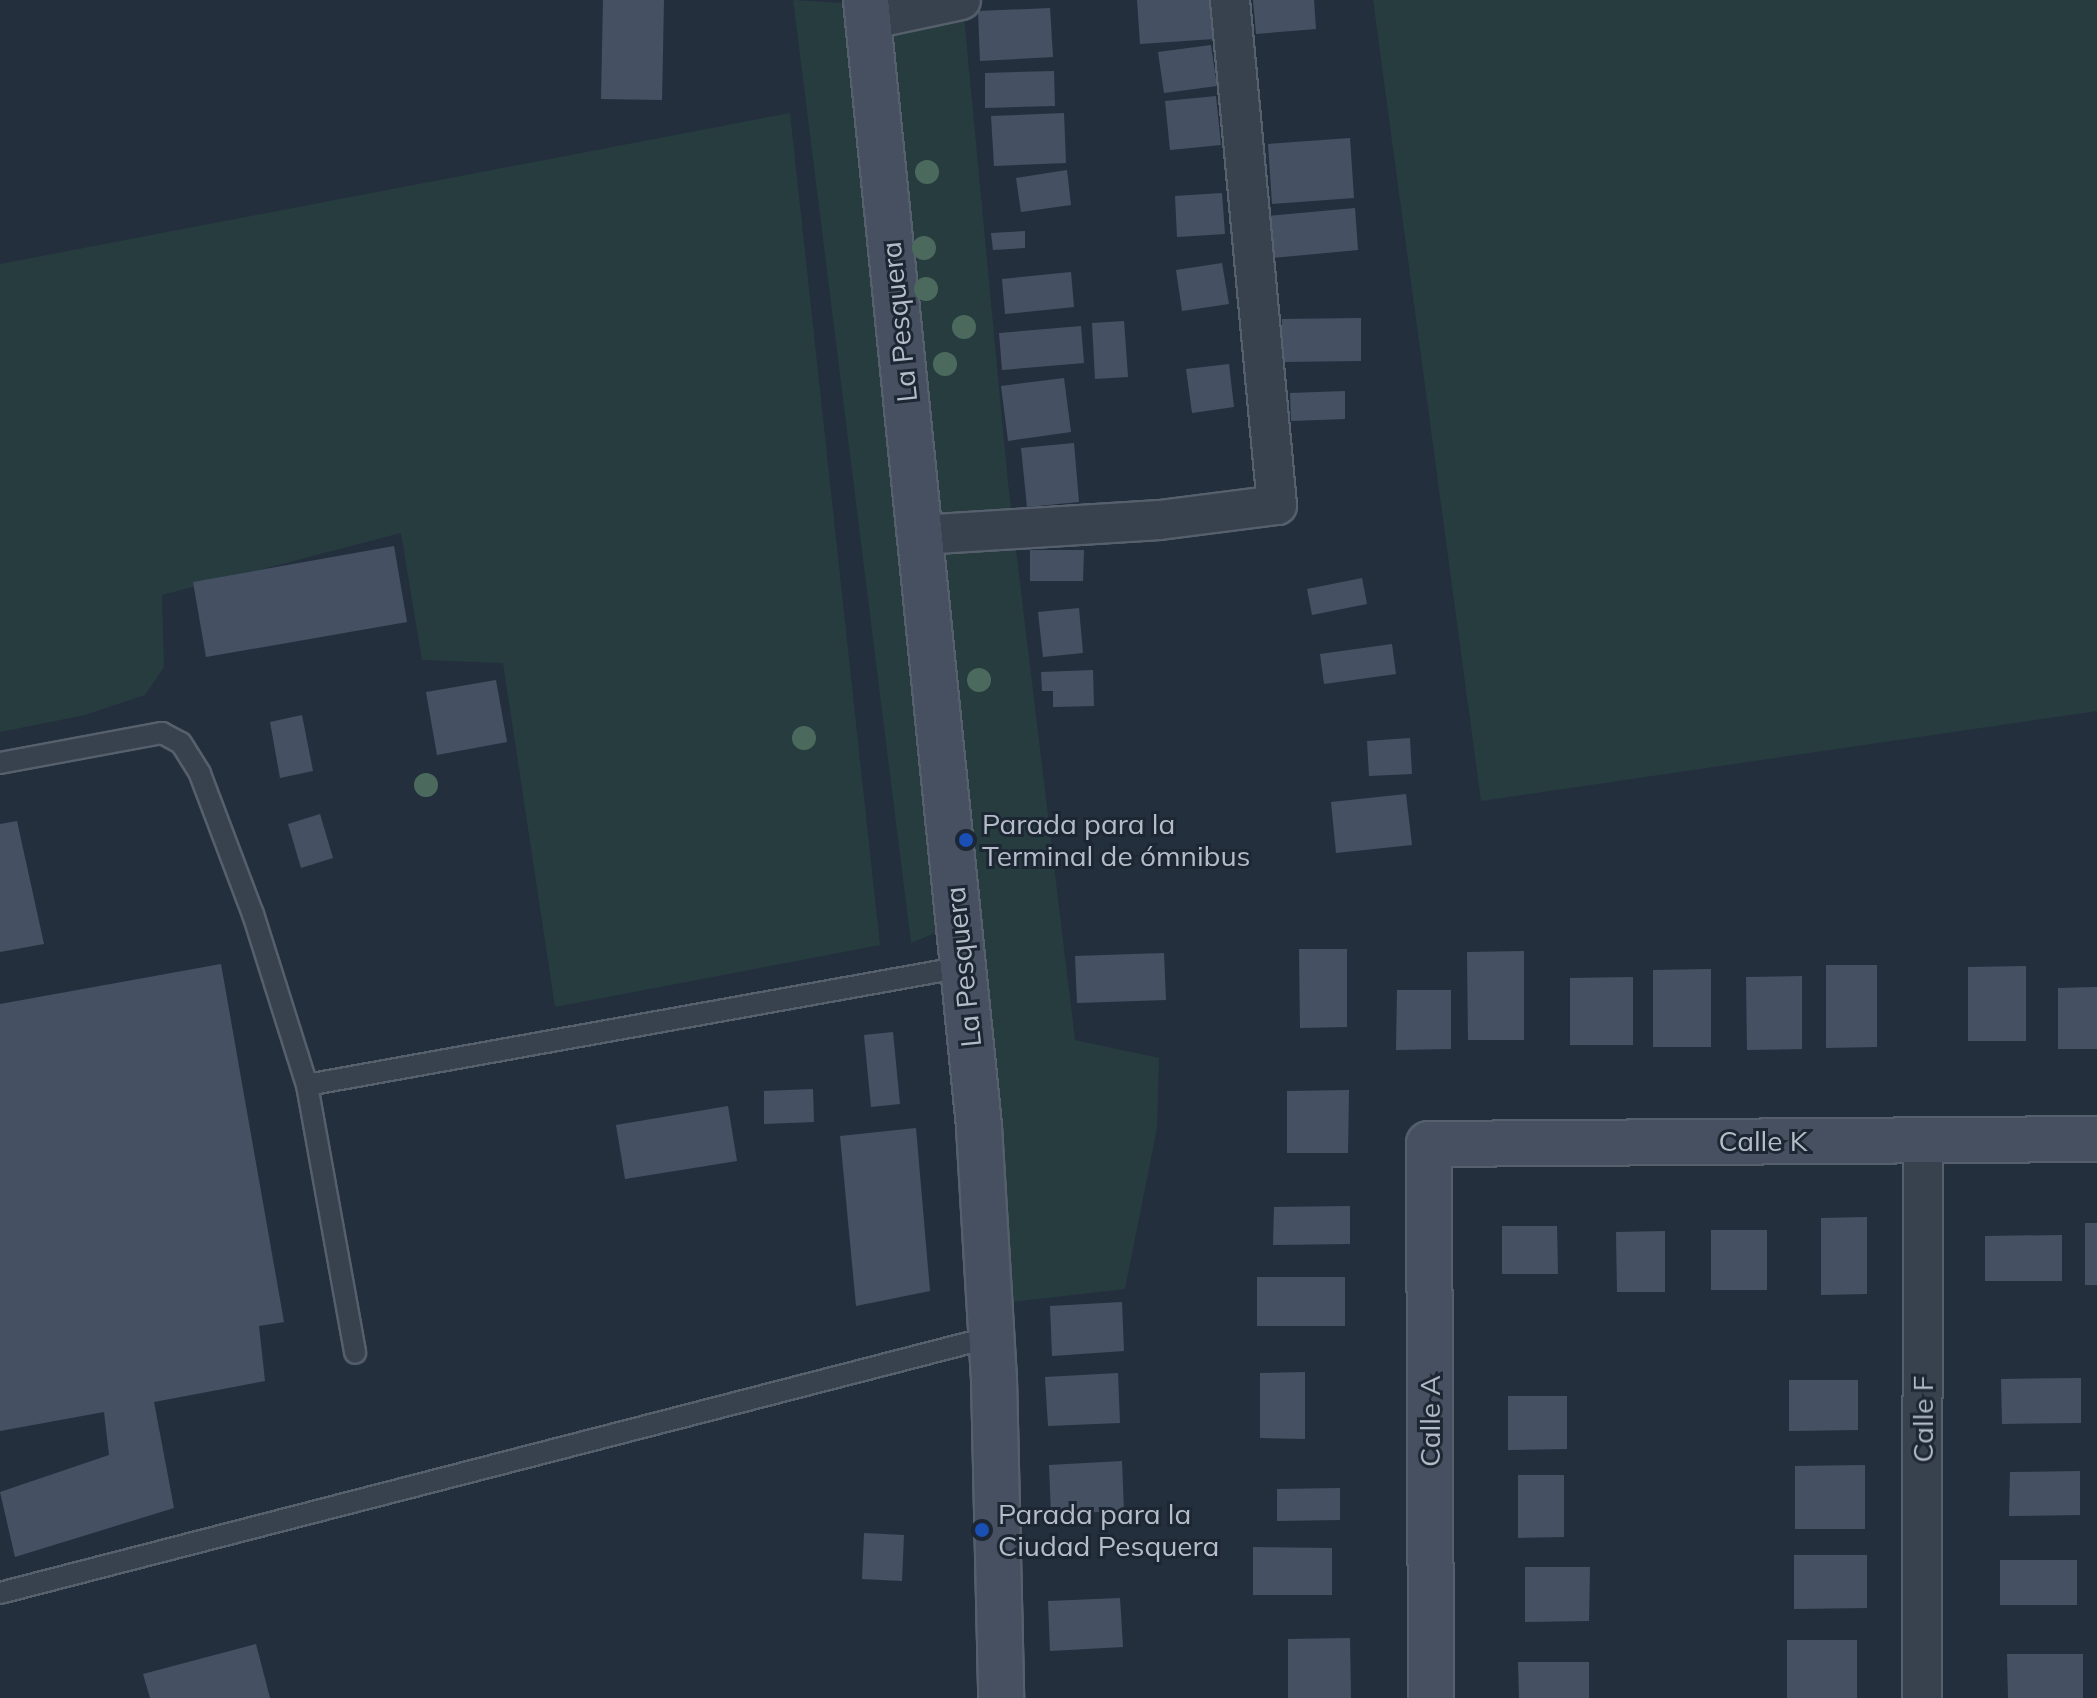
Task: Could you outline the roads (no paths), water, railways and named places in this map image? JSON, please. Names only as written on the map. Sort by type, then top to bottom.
[{"type":"main road","name":"La Pesquera","points":[[867,10],[963,967],[991,1337],[1001,1698]]},
{"type":"main road","name":"Calle K","points":[[1429,1144],[2097,1139]]},
{"type":"main road","name":"Calle A","points":[[1429,1144],[1431,1698]]},
{"type":"street","points":[[867,10],[961,0]]},
{"type":"street","points":[[920,535],[1160,520],[1277,505],[1230,0]]},
{"type":"street","name":"Calle F","points":[[1922,1698],[1923,1140]]},
{"type":"lane","points":[[0,763],[162,733],[181,743],[200,774],[253,914],[307,1085],[355,1353]]},
{"type":"lane","points":[[307,1085],[963,967]]},
{"type":"lane","points":[[0,1593],[991,1337]]},
{"type":"place","name":"Parada para la Terminal de ómnibus","points":[[966,840]]},
{"type":"place","name":"Parada para la Ciudad Pesquera","points":[[982,1530]]}]
